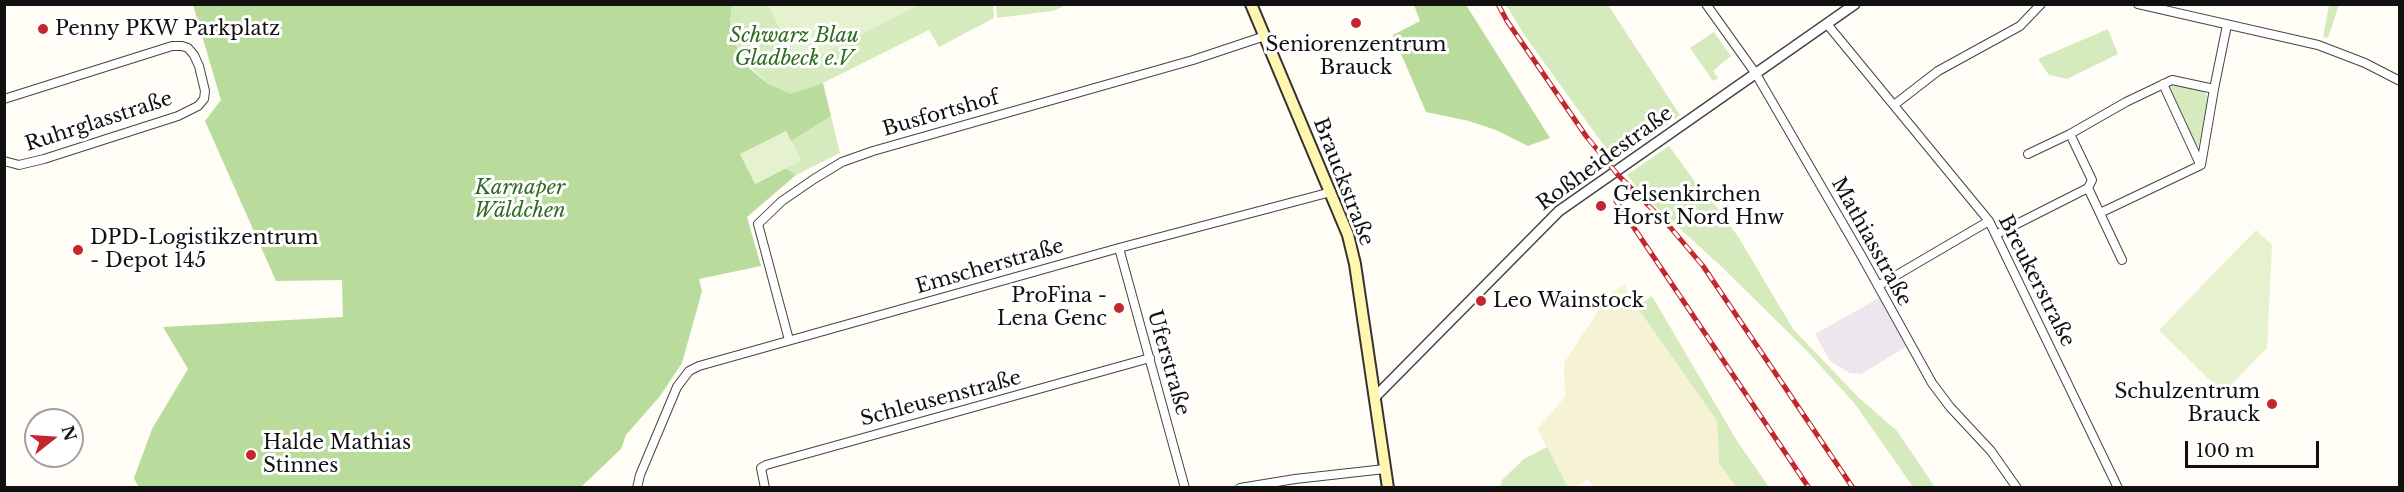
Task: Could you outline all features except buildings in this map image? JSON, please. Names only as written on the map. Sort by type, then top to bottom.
[{"type":"main road","name":"Brauckstraße","points":[[1251,4],[1348,235],[1355,264],[1388,488]]},
{"type":"street","name":"Mathiasstraße","points":[[1706,4],[1756,74],[1940,395],[1991,451],[2016,488]]},
{"type":"street","name":"Roßheidestraße","points":[[1375,397],[1558,211],[1855,4]]},
{"type":"street","points":[[1894,105],[1938,71],[2020,26],[2041,4]]},
{"type":"street","points":[[2138,4],[2340,52],[2400,81]]},
{"type":"street","name":"Breukerstraße","points":[[1827,24],[1989,221],[2118,488]]},
{"type":"street","points":[[2201,165],[2227,25]]},
{"type":"street","name":"Busfortshof","points":[[789,340],[758,224],[782,201],[814,179],[842,162],[873,151],[1193,60],[1265,36]]},
{"type":"street","name":"Ruhrglasstraße","points":[[4,99],[172,46],[188,48],[194,55],[200,66],[205,91],[204,99],[198,106],[178,116],[44,159],[19,165],[4,161]]},
{"type":"street","points":[[2028,154],[2172,80],[2214,89]]},
{"type":"street","points":[[2163,84],[2201,165]]},
{"type":"street","points":[[1997,234],[2088,188],[2092,180],[2070,134]]},
{"type":"street","points":[[2100,213],[2201,165]]},
{"type":"street","points":[[2088,188],[2122,260]]},
{"type":"street","name":"Emscherstraße","points":[[637,488],[640,475],[673,396],[689,371],[789,340],[1119,248],[1331,192]]},
{"type":"street","points":[[1878,286],[1989,221]]},
{"type":"street","name":"Uferstraße","points":[[1119,248],[1185,488]]},
{"type":"street","name":"Schleusenstraße","points":[[765,488],[761,468],[766,465],[1150,358]]},
{"type":"street","points":[[1240,488],[1285,480],[1385,469]]},
{"type":"shaded area","points":[[1624,284],[1637,307],[1717,421],[1719,463],[1736,487],[1593,487],[1588,480],[1568,487],[1537,429],[1565,397],[1564,363],[1608,296]]},
{"type":"shaded area","points":[[1879,298],[1906,347],[1861,374],[1850,373],[1830,361],[1815,334]]},
{"type":"green space","name":"Schwarz Blau Gladbeck e.V","points":[[732,4],[993,4],[994,18],[939,47],[929,30],[823,83],[791,95],[768,84],[742,59],[732,36],[730,22]]},
{"type":"green space","points":[[996,4],[1067,5],[1052,11],[997,18]]},
{"type":"green space","name":"Karnaper Wäldchen","points":[[193,5],[732,5],[730,22],[732,36],[748,67],[768,84],[791,94],[823,83],[831,116],[791,141],[785,131],[755,184],[786,168],[796,175],[747,217],[761,266],[699,279],[702,291],[682,363],[660,396],[626,435],[621,449],[581,487],[139,488],[134,478],[152,429],[188,369],[163,327],[343,317],[342,280],[276,281],[205,121],[221,100]]},
{"type":"green space","points":[[768,5],[919,5],[799,66]]},
{"type":"green space","points":[[1414,5],[1466,5],[1550,138],[1528,146],[1496,130],[1469,121],[1426,112],[1393,35],[1420,21]]},
{"type":"green space","points":[[1506,5],[1608,5],[1680,115],[1615,161],[1523,33]]},
{"type":"green space","points":[[2329,5],[2339,5],[2328,38],[2323,37]]},
{"type":"green space","points":[[2108,29],[2118,54],[2067,79],[2049,75],[2038,59]]},
{"type":"green space","points":[[1714,32],[1731,56],[1713,71],[1718,78],[1713,81],[1690,48]]},
{"type":"green space","points":[[2174,84],[2202,90],[2208,97],[2199,145],[2196,146],[2169,88]]},
{"type":"green space","points":[[831,116],[840,153],[796,175],[786,168],[801,160],[791,141]]},
{"type":"green space","points":[[786,131],[801,160],[755,184],[740,154]]},
{"type":"green space","points":[[1669,146],[1696,183],[1698,181],[1739,238],[1793,329],[1859,398],[1897,431],[1935,487],[1913,487],[1855,404],[1807,351],[1724,269],[1643,195],[1627,175]]},
{"type":"green space","points":[[2256,230],[2272,245],[2267,348],[2223,393],[2159,330]]},
{"type":"green space","points":[[1652,296],[1737,441],[1769,487],[1736,487],[1719,463],[1717,421],[1637,307]]},
{"type":"green space","points":[[1547,447],[1568,487],[1500,487],[1502,480],[1524,459]]},
{"type":"railway","points":[[1498,4],[1507,21],[1586,136],[1618,175],[1670,227],[1703,266],[1853,488]]},
{"type":"railway","points":[[1616,201],[1809,488]]},
{"type":"place","name":"Seniorenzentrum Brauck","points":[[1356,23]]},
{"type":"place","name":"Penny PKW Parkplatz","points":[[43,29]]},
{"type":"place","name":"Gelsenkirchen Horst Nord Hnw","points":[[1601,206]]},
{"type":"place","name":"DPD-Logistikzentrum - Depot 145","points":[[78,250]]},
{"type":"place","name":"Leo Wainstock","points":[[1481,301]]},
{"type":"place","name":"ProFina - Lena Genc","points":[[1119,308]]},
{"type":"place","name":"Schulzentrum Brauck","points":[[2272,404]]},
{"type":"place","name":"Halde Mathias Stinnes","points":[[251,455]]}]
